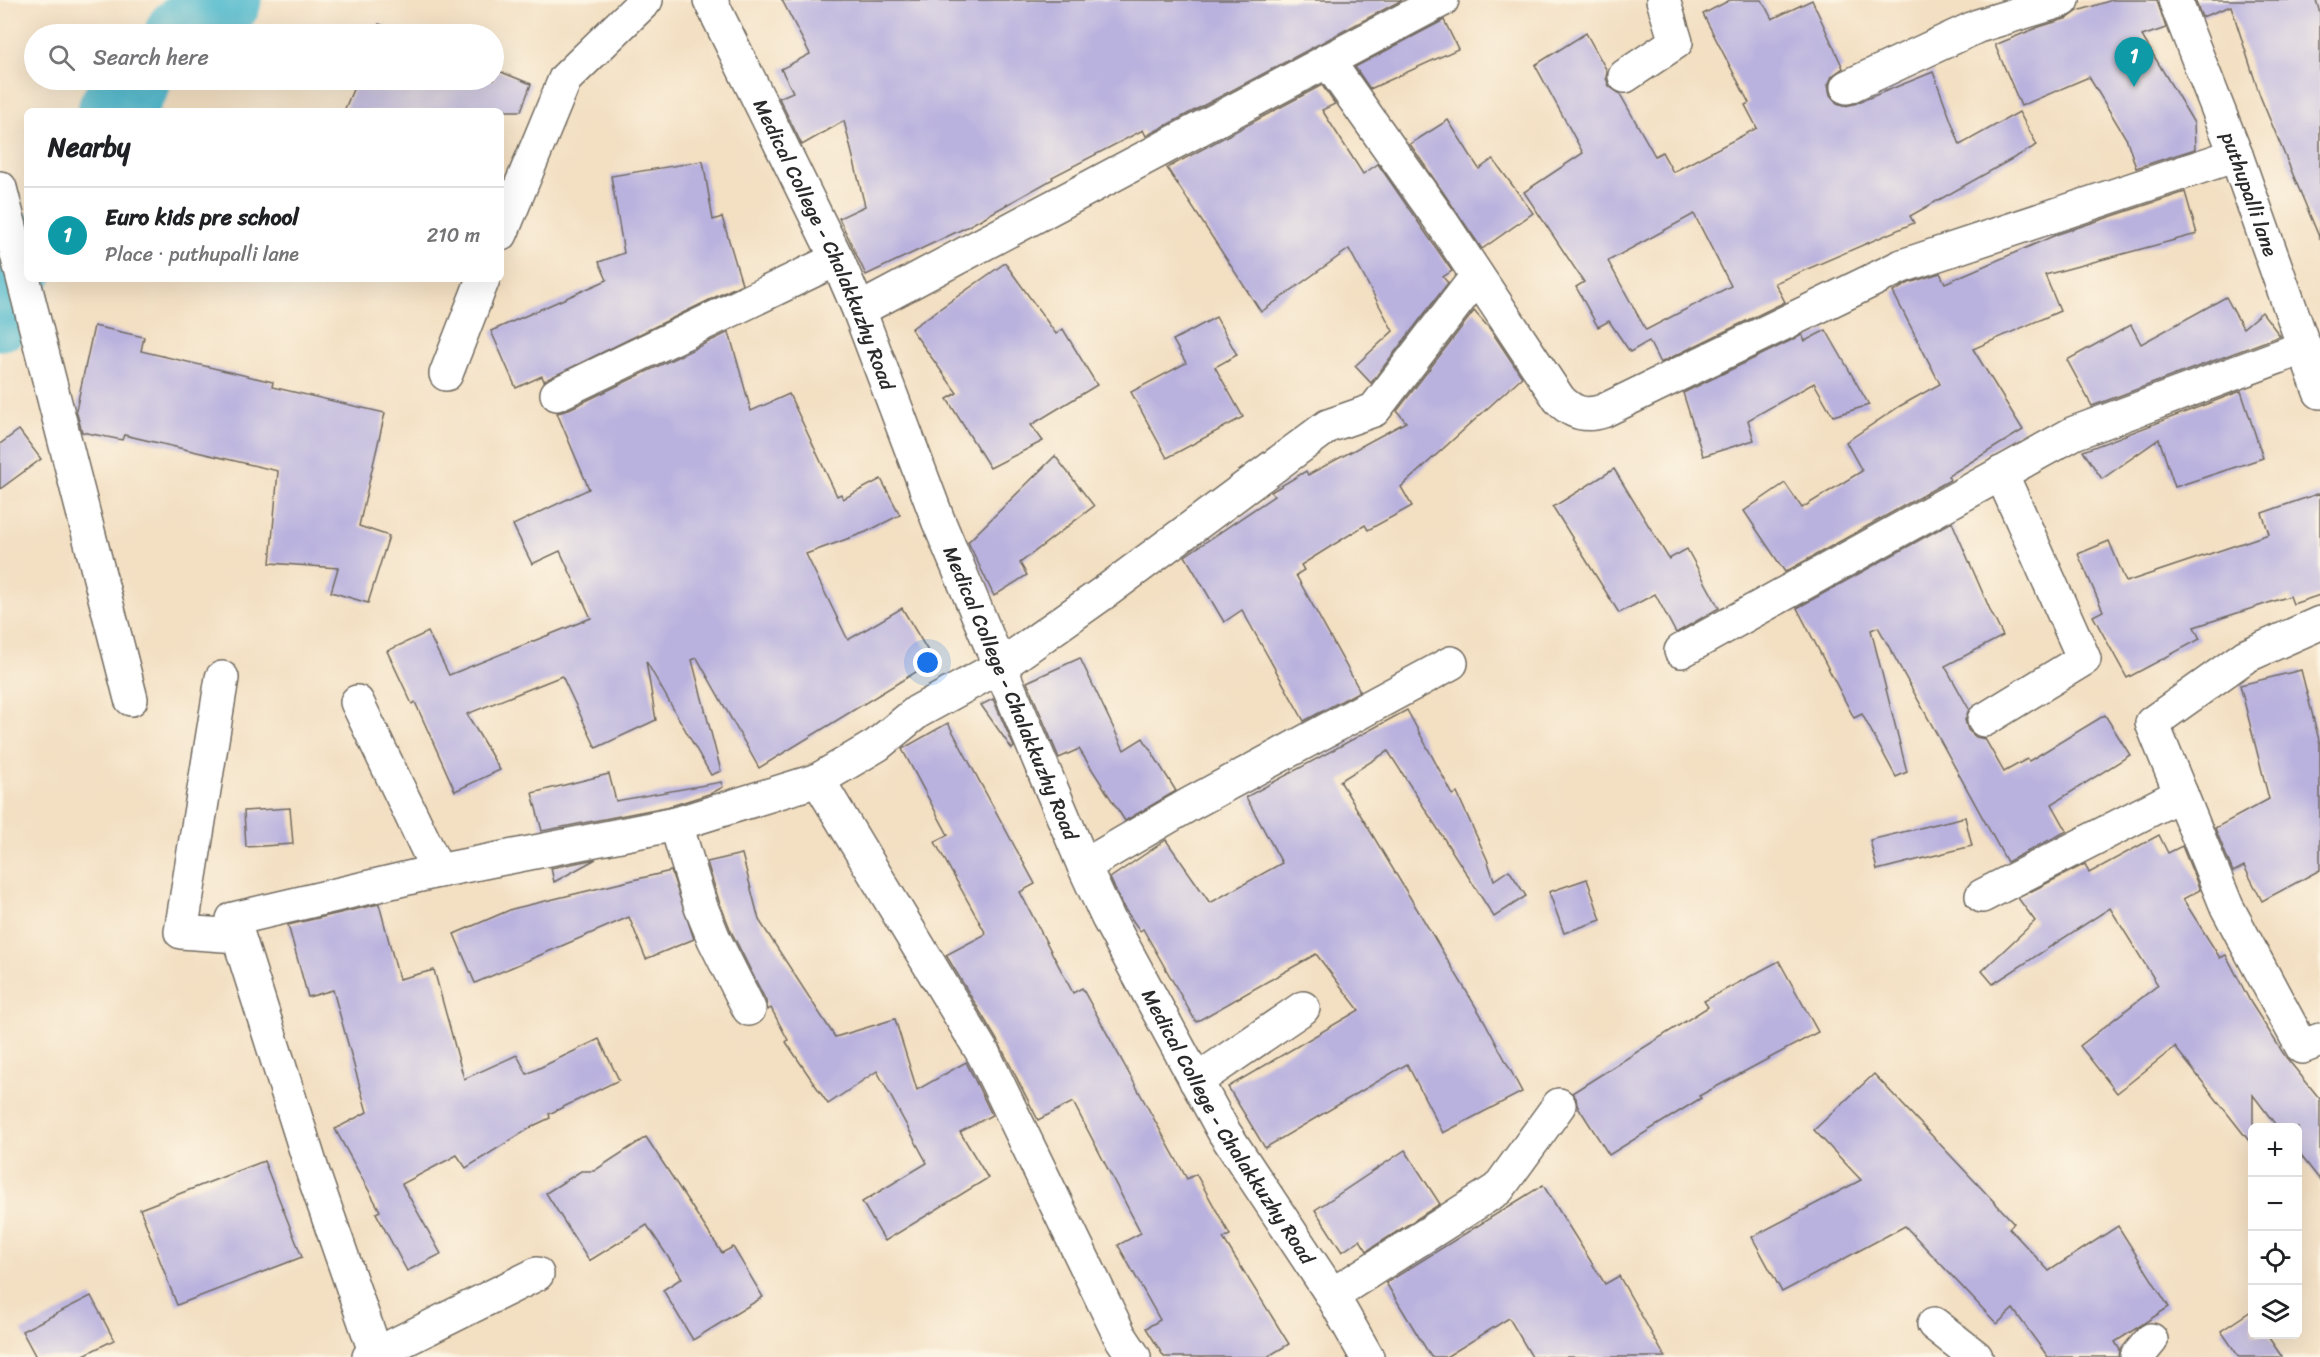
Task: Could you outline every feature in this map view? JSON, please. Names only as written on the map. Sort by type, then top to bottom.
[{"type":"street","points":[[504,227],[565,79],[646,0]]},
{"type":"street","name":"Medical College - Chalakkuzhy Road","points":[[710,0],[837,259],[859,310],[938,520],[1108,918],[1224,1132],[1332,1295],[1367,1357]]},
{"type":"street","points":[[859,310],[1442,0]]},
{"type":"street","points":[[1625,76],[1676,42],[1663,0]]},
{"type":"street","points":[[1847,87],[1978,26],[2063,0]]},
{"type":"street","name":"puthupalli lane","points":[[2175,0],[2236,154],[2320,392]]},
{"type":"street","points":[[1327,60],[1443,224],[1559,399],[1566,406],[1585,415],[1593,414],[1902,266],[2236,154]]},
{"type":"street","points":[[0,188],[24,282]]},
{"type":"street","points":[[557,394],[837,259]]},
{"type":"street","points":[[537,1274],[372,1355],[233,919],[438,871],[676,824],[818,780],[877,745],[917,712],[999,667],[1328,426],[1374,410],[1477,276]]},
{"type":"street","points":[[24,282],[131,699]]},
{"type":"street","points":[[446,374],[482,282]]},
{"type":"street","points":[[1682,651],[2074,433],[2305,347]]},
{"type":"street","points":[[1984,720],[2084,659],[2001,473]]},
{"type":"street","points":[[2320,623],[2246,656],[2152,723],[2227,907],[2302,1047],[2320,1040]]},
{"type":"street","points":[[1084,866],[1190,804],[1451,663]]},
{"type":"street","points":[[222,678],[181,932],[238,936]]},
{"type":"street","points":[[357,702],[438,871]]},
{"type":"street","points":[[818,780],[984,1055],[1120,1336],[1134,1357]]},
{"type":"street","points":[[1982,896],[2181,794]]},
{"type":"street","points":[[676,824],[701,907],[714,939],[749,1009]]},
{"type":"street","points":[[1196,1081],[1303,1008]]},
{"type":"street","points":[[1332,1295],[1498,1189],[1559,1105]]},
{"type":"street","points":[[1934,1324],[1976,1357]]},
{"type":"building","points":[[782,0],[1402,0],[1146,136],[1143,130],[1052,177],[1053,179],[965,228],[866,275],[839,218],[865,206],[844,121],[802,145],[779,98],[793,92],[781,69],[810,54]]},
{"type":"building","points":[[1730,0],[1762,0],[1772,19],[1812,0],[1843,68],[1832,76],[1828,85],[1830,95],[1837,103],[1845,106],[1854,104],[1933,72],[1960,145],[2019,112],[2037,145],[1910,216],[1914,223],[1775,283],[1785,302],[1660,363],[1649,341],[1630,352],[1609,321],[1598,327],[1576,287],[1584,282],[1524,192],[1583,153],[1535,65],[1586,33],[1607,71],[1606,78],[1609,86],[1620,94],[1655,156],[1662,152],[1673,172],[1757,128],[1745,105],[1749,103],[1703,14]],"holes":[[[1694,214],[1731,286],[1646,330],[1608,261]]]},
{"type":"building","points":[[2112,0],[2157,0],[2166,28],[2142,36],[2194,123],[2195,149],[2136,168],[2127,140],[2089,77],[2021,106],[1995,45],[2068,18],[2078,11]]},
{"type":"building","points":[[2195,0],[2316,0],[2320,13],[2320,239],[2260,96],[2231,6],[2202,17]]},
{"type":"building","points":[[1444,20],[1458,49],[1370,89],[1355,67]]},
{"type":"building","points":[[504,73],[531,84],[521,111],[504,111],[504,108],[345,108],[353,90],[504,90]]},
{"type":"building","points":[[1322,85],[1335,104],[1322,110],[1363,174],[1378,164],[1452,271],[1443,277],[1448,283],[1371,383],[1355,366],[1393,331],[1349,249],[1261,312],[1167,168]]},
{"type":"building","points":[[1448,120],[1479,169],[1493,159],[1533,213],[1482,249],[1410,144]]},
{"type":"building","points":[[703,161],[713,220],[722,217],[742,284],[544,381],[542,376],[516,388],[491,331],[607,280],[599,262],[624,253],[611,176]]},
{"type":"building","points":[[2185,192],[2197,234],[2045,275],[2060,311],[1973,349],[2023,430],[1948,476],[1950,480],[1785,572],[1744,511],[1785,483],[1802,508],[1862,471],[1846,442],[1900,406],[1940,384],[1893,292],[1909,283],[1940,273],[1945,283],[2058,234]]},
{"type":"building","points":[[1005,263],[1056,334],[1063,329],[1097,385],[1031,425],[1043,441],[990,468],[947,399],[957,393],[911,329]]},
{"type":"building","points":[[2226,297],[2243,328],[2262,312],[2280,336],[2092,406],[2067,360],[2131,325],[2141,344]]},
{"type":"building","points":[[1474,311],[1490,329],[1522,377],[1401,487],[1412,506],[1368,530],[1365,525],[1301,565],[1304,570],[1296,575],[1360,691],[1304,721],[1242,610],[1224,622],[1185,556],[1274,496],[1271,492],[1306,471],[1308,475],[1406,422],[1397,411]]},
{"type":"building","points":[[1216,317],[1237,355],[1215,367],[1243,417],[1167,458],[1131,392],[1186,363],[1173,340]]},
{"type":"building","points":[[94,326],[144,337],[141,351],[273,382],[272,387],[385,413],[359,526],[389,536],[368,603],[331,592],[338,568],[270,563],[278,471],[124,435],[122,440],[82,432],[76,410]]},
{"type":"building","points":[[1826,330],[1869,405],[1833,416],[1814,383],[1748,420],[1754,440],[1703,456],[1683,393],[1802,335],[1805,341]]},
{"type":"building","points":[[729,332],[751,411],[789,394],[837,496],[841,494],[843,499],[881,479],[900,515],[866,532],[806,554],[848,640],[902,608],[934,661],[759,768],[697,658],[692,660],[721,771],[711,775],[646,661],[656,720],[596,748],[562,676],[467,714],[500,770],[455,791],[415,702],[412,704],[387,651],[428,632],[449,675],[591,618],[560,551],[532,564],[513,525],[589,489],[557,413]]},
{"type":"building","points":[[2241,391],[2263,458],[2175,487],[2159,439],[2102,479],[2083,451]]},
{"type":"building","points":[[19,430],[41,459],[0,489],[0,444]]},
{"type":"building","points":[[1055,456],[1094,506],[1020,563],[1027,575],[994,596],[968,542]]},
{"type":"building","points":[[1614,469],[1669,559],[1687,549],[1719,608],[1676,633],[1655,594],[1619,613],[1553,507]]},
{"type":"building","points":[[2320,493],[2320,595],[2293,604],[2290,596],[2194,627],[2200,639],[2127,678],[2093,616],[2103,611],[2078,554],[2109,541],[2126,582],[2269,534],[2262,513]]},
{"type":"building","points":[[1952,522],[2003,636],[1945,666],[1969,709],[1965,720],[1968,730],[1976,737],[1985,739],[2004,772],[2027,759],[2029,761],[2105,715],[2130,755],[2052,804],[2067,831],[2007,862],[1878,627],[1871,630],[1907,772],[1896,777],[1862,714],[1854,718],[1797,608]]},
{"type":"building","points":[[1080,658],[1124,750],[1143,738],[1176,791],[1125,821],[1079,749],[1059,758],[1027,682]]},
{"type":"building","points":[[2301,670],[2320,744],[2320,870],[2262,901],[2244,866],[2233,872],[2215,828],[2269,799],[2240,685]]},
{"type":"building","points":[[993,699],[1014,747],[1012,749],[981,705]]},
{"type":"building","points":[[1407,710],[1453,795],[1457,793],[1494,880],[1509,870],[1526,896],[1494,917],[1388,751],[1340,781],[1485,1022],[1522,1092],[1443,1133],[1407,1064],[1265,1148],[1228,1087],[1359,1010],[1316,954],[1196,1022],[1143,929],[1140,931],[1124,908],[1110,878],[1166,840],[1210,903],[1282,863],[1246,797]]},
{"type":"building","points":[[948,723],[1035,884],[1020,892],[1073,993],[1082,988],[1187,1179],[1196,1174],[1230,1235],[1223,1238],[1289,1344],[1267,1357],[1164,1357],[1146,1328],[1160,1320],[1118,1245],[1141,1233],[1073,1102],[1038,1120],[1000,1045],[946,955],[986,934],[935,842],[948,835],[902,749]]},
{"type":"building","points":[[609,774],[616,801],[721,782],[723,787],[712,793],[671,806],[542,831],[532,793]]},
{"type":"building","points":[[290,808],[293,844],[246,847],[244,811]]},
{"type":"building","points":[[1965,817],[1972,846],[1877,870],[1870,840]]},
{"type":"building","points":[[2159,835],[2168,853],[2182,846],[2200,890],[2183,899],[2220,958],[2226,955],[2251,1003],[2285,1056],[2320,1099],[2320,1180],[2302,1157],[2302,1123],[2274,1123],[2253,1095],[2253,1123],[2248,1123],[2248,1140],[2175,1047],[2117,1093],[2080,1046],[2158,985],[2110,908],[1993,984],[1982,971],[2035,921],[2018,898],[2085,864],[2089,873]]},
{"type":"building","points":[[742,854],[759,920],[835,1037],[895,1019],[917,1090],[966,1062],[992,1115],[960,1132],[988,1178],[885,1241],[862,1202],[927,1163],[877,1071],[828,1104],[786,1042],[788,1040],[771,1008],[768,1010],[766,1001],[731,931],[707,862]]},
{"type":"building","points":[[596,859],[554,882],[551,868]]},
{"type":"building","points":[[671,871],[694,939],[646,959],[629,917],[475,983],[454,934],[512,909]]},
{"type":"building","points":[[1587,879],[1601,920],[1564,933],[1549,892]]},
{"type":"building","points":[[379,904],[399,979],[434,970],[464,1079],[517,1055],[527,1074],[599,1039],[619,1080],[549,1114],[550,1118],[466,1168],[457,1155],[402,1184],[441,1254],[407,1271],[376,1213],[380,1211],[335,1129],[367,1112],[333,990],[308,997],[288,925]]},
{"type":"building","points":[[1779,961],[1818,1032],[1699,1096],[1701,1098],[1609,1155],[1577,1105],[1572,1093],[1708,1007],[1704,1001]]},
{"type":"building","points":[[1874,1074],[2014,1223],[2009,1228],[2049,1271],[2118,1226],[2169,1307],[2115,1342],[2120,1350],[2119,1357],[2048,1357],[2013,1309],[1997,1324],[1905,1226],[1782,1292],[1752,1237],[1861,1180],[1814,1130]]},
{"type":"building","points":[[646,1137],[722,1253],[733,1247],[763,1297],[693,1340],[663,1290],[682,1278],[647,1225],[589,1261],[546,1193],[581,1171],[594,1171]]},
{"type":"building","points":[[1405,1150],[1440,1204],[1367,1251],[1360,1240],[1342,1252],[1315,1210]]},
{"type":"building","points":[[264,1161],[302,1257],[177,1305],[140,1209]]},
{"type":"building","points":[[1543,1185],[1605,1284],[1619,1276],[1665,1357],[1532,1357],[1509,1318],[1446,1357],[1431,1357],[1386,1283]]},
{"type":"building","points":[[91,1296],[114,1340],[80,1357],[36,1357],[22,1331]]},
{"type":"building","points":[[2248,1313],[2248,1339],[2270,1339],[2282,1357],[2239,1357],[2221,1331]]},
{"type":"waterway","points":[[194,24],[224,0]]},
{"type":"waterway","points":[[117,108],[128,90]]},
{"type":"waterway","points":[[0,313],[10,277],[24,256]]},
{"type":"place","name":"Euro kids pre school","points":[[2134,87]]}]
